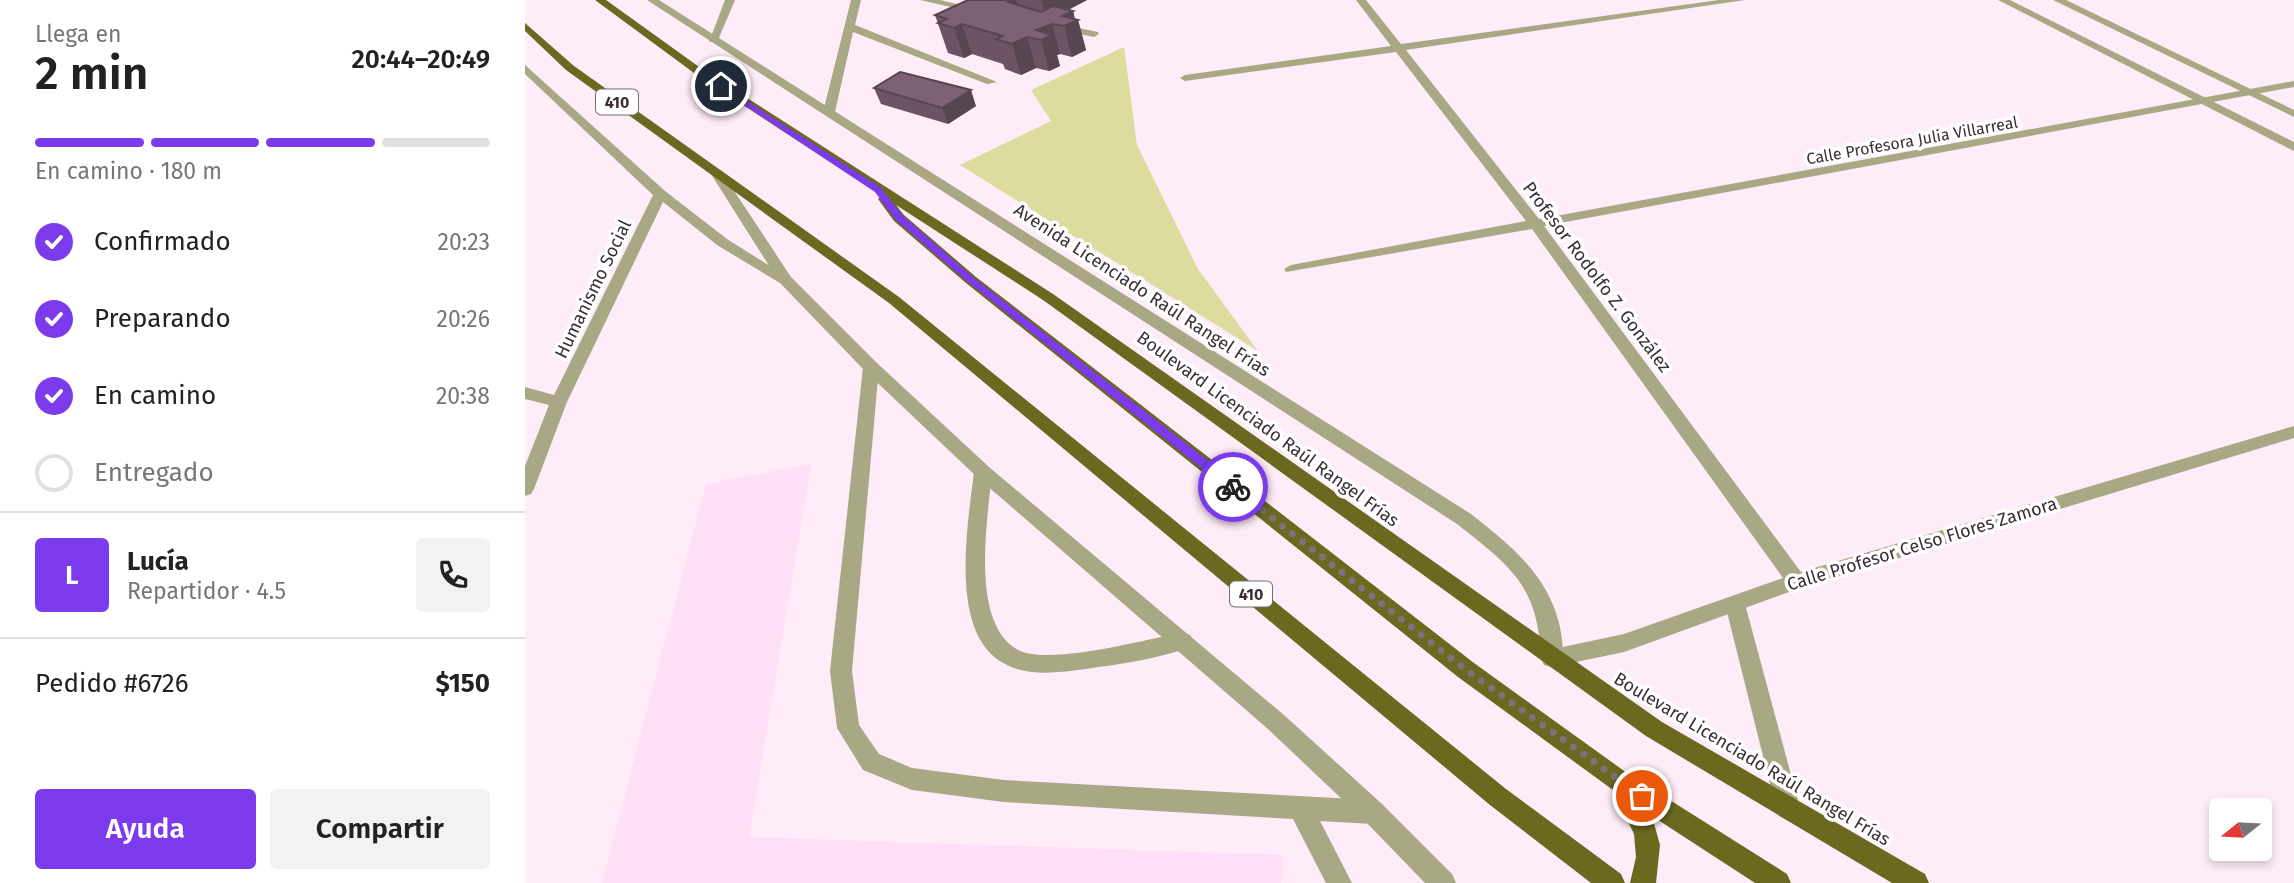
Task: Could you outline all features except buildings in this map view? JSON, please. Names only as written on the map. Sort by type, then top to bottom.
[{"type":"main road","name":"Boulevard Licenciado Raúl Rangel Frías","points":[[600,0],[698,71],[878,190],[1048,297],[1654,729],[1916,883]]},
{"type":"main road","name":"410","points":[[525,26],[570,68],[894,300],[1498,797],[1612,883]]},
{"type":"main road","points":[[878,190],[899,218],[971,280],[1466,670],[1619,781],[1778,883]]},
{"type":"main road","points":[[1619,781],[1641,814],[1649,838],[1649,864],[1643,883]]},
{"type":"street","name":"Avenida Licenciado Raúl Rangel Frías","points":[[652,0],[1464,519],[1514,559],[1537,587],[1547,607],[1552,632],[1552,658]]},
{"type":"street","points":[[713,40],[730,0]]},
{"type":"street","points":[[829,112],[856,0]]},
{"type":"street","points":[[925,0],[984,12]]},
{"type":"street","name":"Profesor Rodolfo Z. González","points":[[1361,0],[1537,226],[1797,581]]},
{"type":"street","points":[[1185,78],[1740,0]]},
{"type":"street","points":[[2003,0],[2294,147]]},
{"type":"street","points":[[2058,0],[2294,114]]},
{"type":"street","points":[[1045,24],[1094,34]]},
{"type":"street","points":[[851,27],[991,82]]},
{"type":"street","points":[[525,68],[660,194],[722,242],[785,281]]},
{"type":"street","name":"Calle Profesora Julia Villarreal","points":[[1291,269],[1537,226],[2294,84]]},
{"type":"street","points":[[715,170],[785,281],[871,367],[983,472],[1276,722],[1373,812],[1443,883]]},
{"type":"street","name":"Humanismo Social","points":[[525,489],[559,402],[660,194]]},
{"type":"street","points":[[871,367],[841,671],[848,728],[871,762],[912,779],[1004,791],[1373,812]]},
{"type":"street","points":[[525,393],[559,402]]},
{"type":"street","name":"Calle Profesor Celso Flores Zamora","points":[[1552,658],[1624,643],[1797,581],[2294,432]]},
{"type":"street","points":[[983,472],[977,578],[979,615],[992,641],[1013,658],[1043,663],[1088,659],[1183,641]]},
{"type":"street","points":[[1735,604],[1788,808]]},
{"type":"street","points":[[1300,807],[1339,883]]},
{"type":"shaded area","points":[[1124,47],[1137,145],[1198,269],[1258,351],[960,165],[1051,121],[1031,90]]},
{"type":"shaded area","points":[[811,464],[749,837],[1284,855],[1281,883],[602,883],[706,484]]},
{"type":"way so far","points":[[1233,487],[1466,670],[1642,796]]},
{"type":"route","points":[[721,86],[878,190],[899,218],[971,280],[1233,487]]}]
